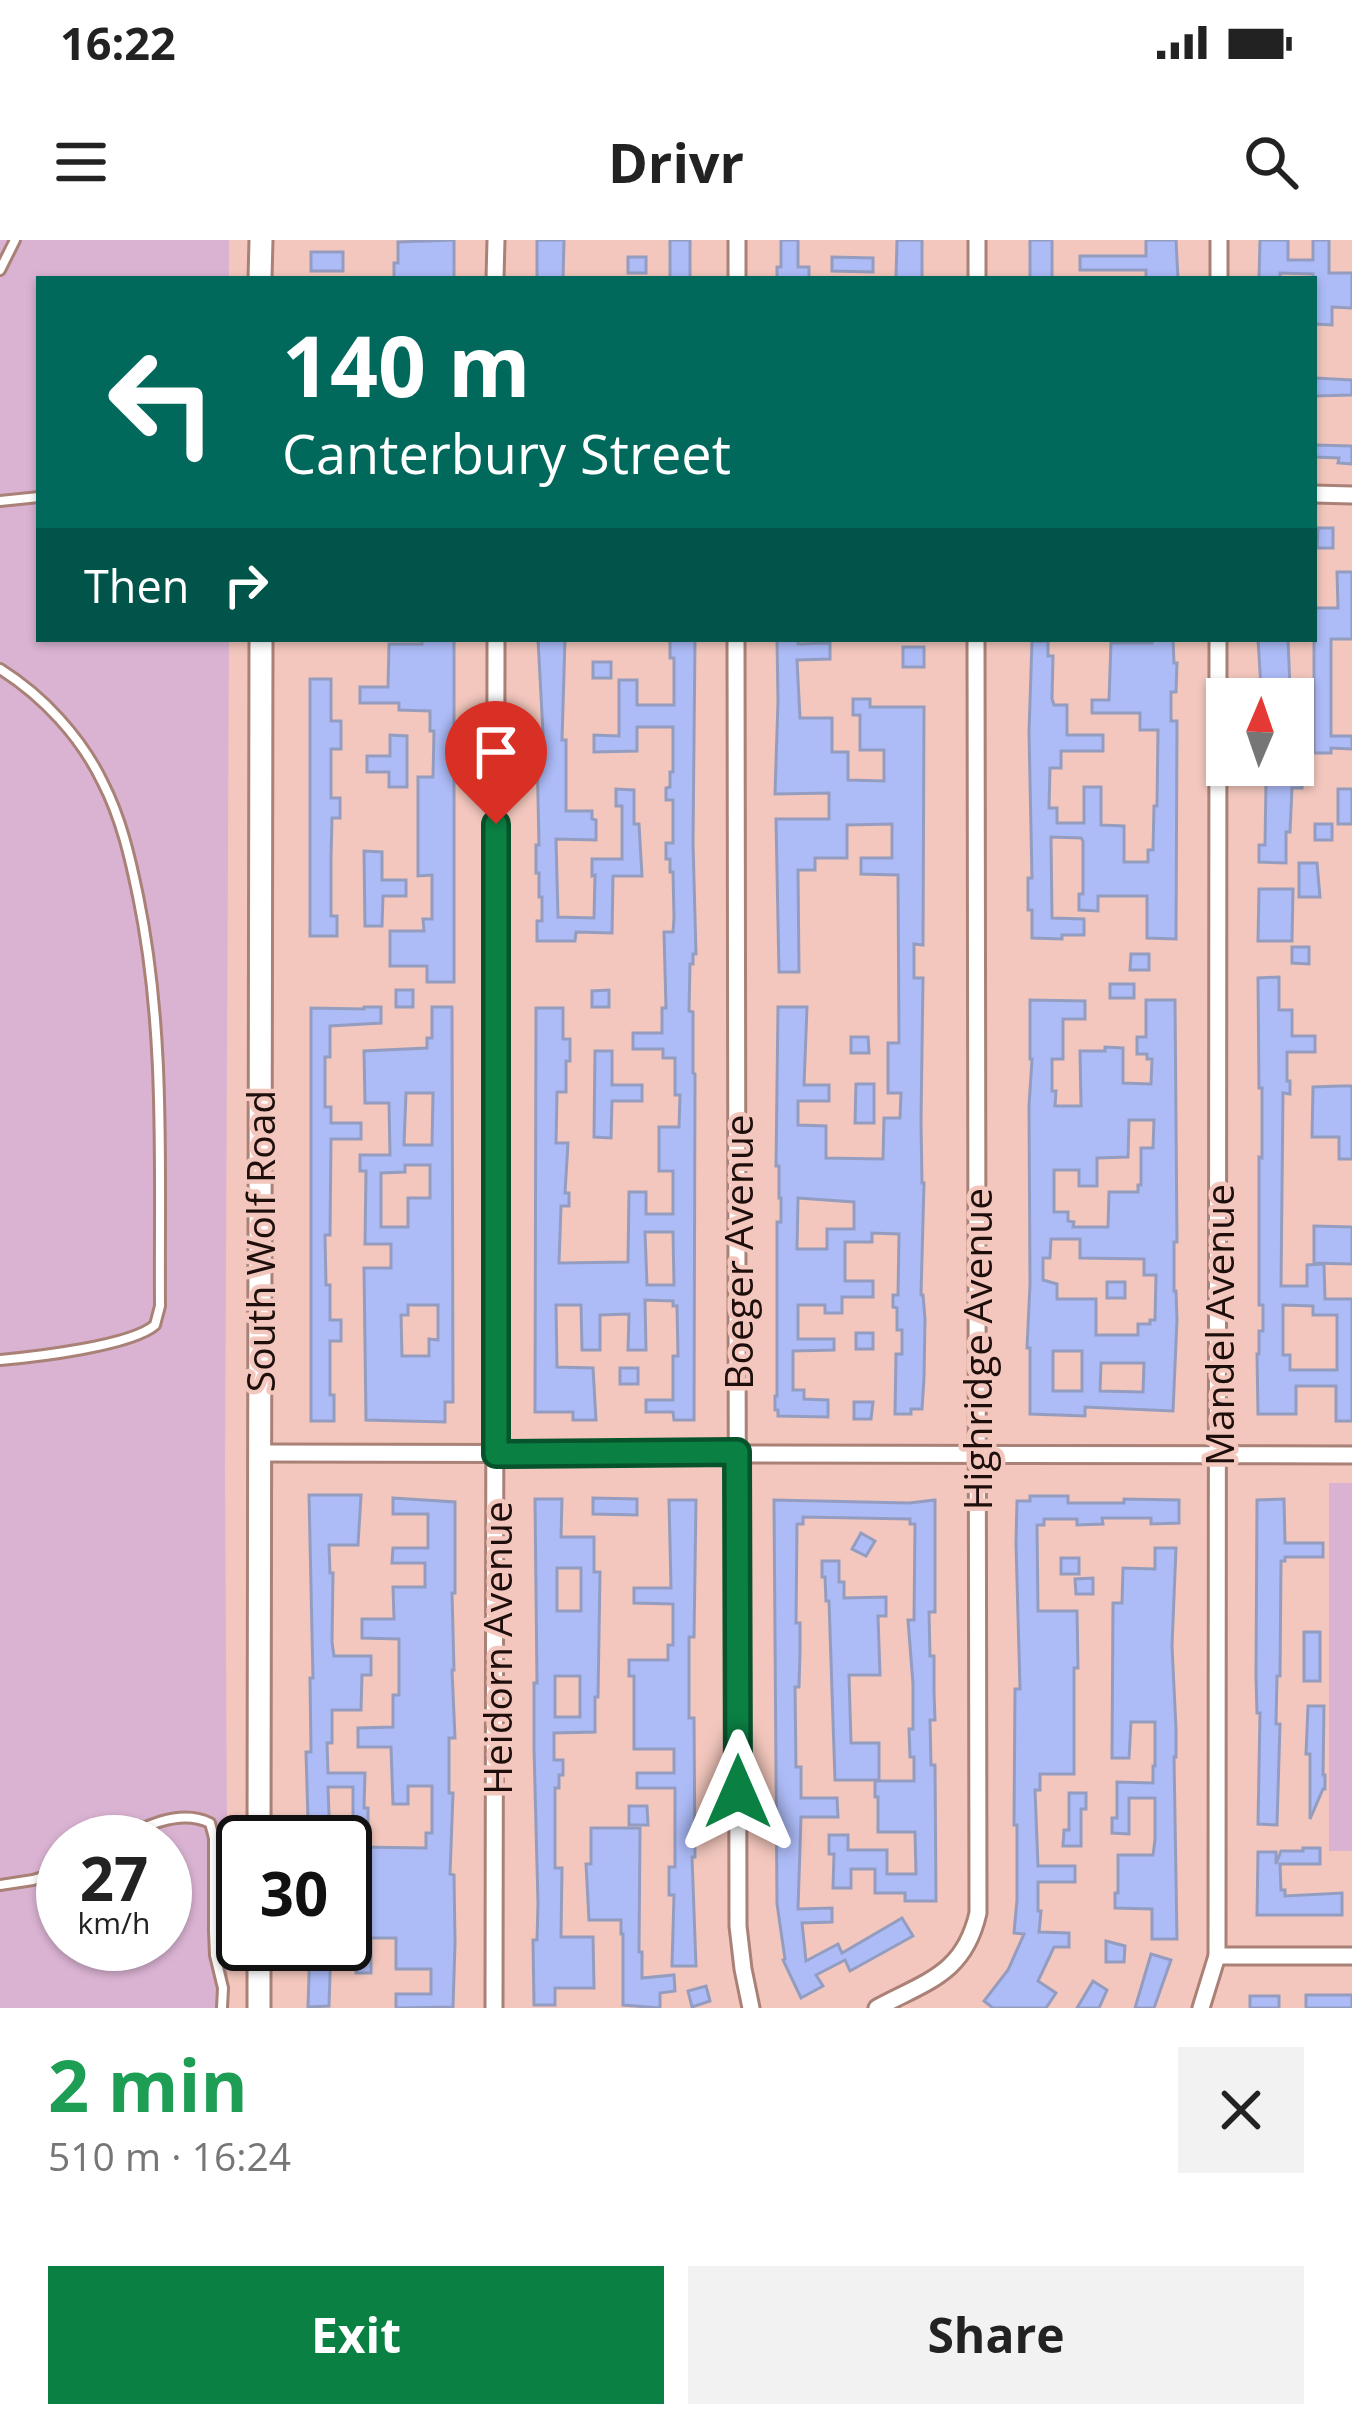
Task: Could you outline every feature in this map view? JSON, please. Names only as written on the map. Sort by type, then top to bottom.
[{"type":"main road","points":[[260,240],[260,276]]},
{"type":"main road","name":"South Wolf Road","points":[[259,1815],[260,642]]},
{"type":"main road","points":[[259,1971],[260,2008]]},
{"type":"street","points":[[496,240],[496,276]]},
{"type":"street","points":[[737,240],[737,276]]},
{"type":"street","points":[[977,240],[977,276]]},
{"type":"street","points":[[1219,240],[1219,276]]},
{"type":"street","points":[[1317,494],[1352,495]]},
{"type":"street","name":"Heidorn Avenue","points":[[494,2008],[496,642]]},
{"type":"street","name":"Boeger Avenue","points":[[736,642],[738,1925],[751,2008]]},
{"type":"street","name":"Highridge Avenue","points":[[877,2008],[954,1964],[972,1936],[977,1913],[976,642]]},
{"type":"street","name":"Mandel Avenue","points":[[1201,2008],[1217,1956],[1218,642]]},
{"type":"street","points":[[258,1453],[1352,1455]]},
{"type":"street","points":[[1217,1956],[1352,1956]]},
{"type":"lane","points":[[0,270],[15,240]]},
{"type":"lane","points":[[0,501],[36,497]]},
{"type":"lane","points":[[0,669],[43,702],[88,755],[113,805],[132,866],[154,986],[160,1283],[160,1316],[148,1331],[0,1360]]},
{"type":"lane","points":[[192,1817],[210,1822],[214,1838],[215,1955],[222,2008]]},
{"type":"lane","points":[[0,1885],[36,1879]]},
{"type":"shaded area","points":[[0,240],[229,240],[229,276],[36,276],[36,642],[229,642],[227,1815],[216,1815],[216,1971],[228,1971],[228,2008],[0,2008]]},
{"type":"shaded area","points":[[1329,1483],[1352,1483],[1352,1851],[1329,1851]]},
{"type":"building","points":[[454,240],[454,276],[394,276],[398,242]]},
{"type":"building","points":[[537,240],[564,240],[563,276],[537,276]]},
{"type":"building","points":[[670,240],[690,240],[690,276],[670,276]]},
{"type":"building","points":[[781,240],[798,240],[798,267],[809,267],[809,276],[777,276],[777,267],[781,267]]},
{"type":"building","points":[[897,240],[922,240],[922,276],[896,276]]},
{"type":"building","points":[[1030,240],[1052,240],[1052,276],[1030,276]]},
{"type":"building","points":[[1146,240],[1176,240],[1178,276],[1146,276],[1146,270],[1080,270],[1080,256],[1146,256]]},
{"type":"building","points":[[1260,240],[1288,240],[1288,260],[1313,260],[1313,240],[1329,240],[1329,273],[1352,273],[1352,308],[1332,307],[1332,325],[1317,324],[1317,276],[1259,276]]},
{"type":"building","points":[[311,252],[343,252],[343,271],[311,271]]},
{"type":"building","points":[[628,257],[646,257],[646,273],[628,273]]},
{"type":"building","points":[[832,257],[873,258],[873,272],[832,271]]},
{"type":"building","points":[[1317,378],[1352,380],[1352,395],[1317,396]]},
{"type":"building","points":[[1317,445],[1352,446],[1352,464],[1338,463],[1339,458],[1317,457]]},
{"type":"building","points":[[1318,528],[1333,528],[1333,548],[1317,548]]},
{"type":"building","points":[[1337,572],[1352,572],[1352,639],[1331,639],[1331,736],[1352,736],[1352,749],[1331,748],[1331,753],[1314,753],[1317,608],[1338,608]]},
{"type":"building","points":[[454,642],[454,982],[427,982],[427,966],[390,966],[390,931],[424,931],[423,919],[432,919],[432,875],[418,876],[418,777],[433,777],[430,711],[399,710],[399,703],[360,703],[360,687],[388,687],[389,644]]},
{"type":"building","points":[[538,642],[565,642],[566,811],[592,811],[596,840],[556,839],[558,917],[594,918],[592,859],[622,859],[622,806],[616,806],[616,789],[634,790],[642,876],[613,876],[612,933],[576,932],[575,941],[537,941],[542,897],[536,873],[537,752],[544,752]]},
{"type":"building","points":[[670,642],[695,642],[696,954],[690,964],[689,1011],[693,1012],[695,1074],[694,1420],[674,1420],[673,1412],[646,1412],[646,1400],[673,1400],[673,1356],[678,1356],[677,1306],[673,1301],[645,1300],[646,1350],[628,1350],[629,1314],[600,1315],[600,1350],[582,1350],[581,1305],[556,1305],[557,1367],[593,1368],[596,1420],[573,1420],[573,1412],[535,1412],[536,1008],[563,1008],[563,1039],[570,1039],[566,1092],[557,1092],[556,1143],[568,1143],[565,1193],[569,1193],[569,1206],[561,1206],[559,1263],[628,1262],[629,1192],[646,1192],[646,1214],[673,1214],[673,1171],[659,1171],[659,1127],[679,1127],[675,1058],[663,1058],[663,1049],[633,1049],[633,1033],[662,1033],[662,1008],[666,1008],[664,932],[673,932],[674,918],[673,872],[666,859],[666,843],[673,843],[673,800],[666,800],[666,788],[673,772],[673,727],[637,727],[637,751],[594,752],[594,735],[619,736],[619,680],[637,680],[637,705],[674,705],[674,658],[670,658]],"holes":[[[645,1232],[673,1232],[674,1285],[647,1285]]]},
{"type":"building","points":[[777,642],[830,643],[830,659],[797,660],[800,718],[832,718],[832,752],[848,752],[848,780],[884,781],[884,750],[860,750],[860,715],[853,715],[853,699],[870,699],[870,707],[924,707],[923,945],[914,944],[914,978],[923,978],[924,1378],[922,1409],[911,1409],[911,1414],[895,1414],[896,1354],[902,1354],[902,1330],[897,1330],[897,1308],[893,1307],[893,1295],[898,1295],[899,1234],[872,1233],[872,1242],[845,1242],[845,1281],[873,1281],[873,1297],[842,1297],[842,1313],[825,1313],[825,1305],[798,1305],[798,1339],[834,1339],[834,1350],[793,1351],[793,1390],[804,1390],[804,1399],[828,1400],[828,1417],[778,1416],[775,1410],[777,1222],[781,1222],[776,1166],[778,1007],[807,1007],[804,1085],[829,1085],[829,1101],[798,1101],[798,1125],[826,1126],[826,1158],[883,1159],[884,1118],[900,1118],[901,1093],[888,1093],[888,1043],[899,1043],[898,875],[861,874],[861,858],[892,858],[892,824],[847,825],[847,858],[815,858],[815,870],[798,870],[799,972],[779,972],[776,819],[829,819],[829,793],[775,794]],"holes":[[[798,1198],[854,1202],[854,1229],[827,1229],[827,1249],[797,1249]]]},
{"type":"building","points":[[1032,642],[1048,642],[1048,656],[1053,656],[1052,699],[1054,705],[1067,705],[1067,735],[1103,735],[1103,751],[1061,751],[1061,768],[1050,768],[1049,808],[1057,808],[1057,823],[1084,823],[1084,787],[1101,787],[1101,825],[1124,826],[1124,862],[1148,862],[1148,850],[1153,850],[1158,730],[1140,730],[1140,713],[1092,713],[1092,700],[1109,700],[1111,643],[1173,642],[1177,663],[1176,692],[1171,692],[1171,721],[1177,721],[1176,939],[1147,938],[1147,896],[1098,896],[1098,911],[1079,910],[1083,841],[1051,837],[1052,918],[1084,919],[1084,935],[1032,938],[1032,910],[1028,910]]},
{"type":"building","points":[[1258,642],[1288,642],[1290,678],[1260,678]]},
{"type":"building","points":[[903,647],[924,647],[924,667],[903,667]]},
{"type":"building","points":[[593,662],[611,662],[611,678],[593,678]]},
{"type":"building","points":[[310,679],[331,679],[331,721],[341,721],[341,749],[331,749],[331,798],[340,798],[340,818],[332,818],[331,857],[331,916],[337,916],[337,936],[310,936]]},
{"type":"building","points":[[390,735],[407,736],[407,787],[389,787],[389,772],[367,772],[367,756],[390,756]]},
{"type":"building","points":[[1266,786],[1302,786],[1292,788],[1286,863],[1259,862],[1259,845],[1265,845]]},
{"type":"building","points":[[1338,789],[1352,789],[1352,824],[1338,824]]},
{"type":"building","points":[[1315,824],[1332,824],[1332,840],[1315,840]]},
{"type":"building","points":[[364,851],[382,852],[382,880],[406,880],[406,896],[383,896],[382,926],[365,926]]},
{"type":"building","points":[[1299,863],[1317,863],[1320,897],[1299,897]]},
{"type":"building","points":[[1259,889],[1293,889],[1292,941],[1258,941]]},
{"type":"building","points":[[1292,947],[1309,947],[1309,964],[1292,963]]},
{"type":"building","points":[[1131,954],[1149,954],[1149,970],[1130,970]]},
{"type":"building","points":[[1279,977],[1279,1010],[1292,1010],[1292,1036],[1315,1036],[1315,1052],[1287,1052],[1290,1094],[1283,1093],[1281,1286],[1307,1286],[1307,1265],[1324,1264],[1325,1299],[1352,1299],[1352,1421],[1336,1421],[1336,1386],[1296,1386],[1296,1414],[1258,1414],[1257,1354],[1263,1305],[1259,1305],[1262,1088],[1258,978]],"holes":[[[1283,1305],[1313,1306],[1313,1315],[1337,1315],[1337,1370],[1290,1370],[1290,1355],[1283,1355]]]},
{"type":"building","points":[[1110,984],[1134,984],[1134,998],[1110,998]]},
{"type":"building","points":[[396,990],[413,990],[413,1007],[396,1007]]},
{"type":"building","points":[[609,990],[609,1007],[592,1007],[592,991]]},
{"type":"building","points":[[1030,1000],[1085,1001],[1085,1019],[1063,1019],[1063,1059],[1052,1059],[1055,1106],[1081,1106],[1080,1051],[1123,1048],[1123,1083],[1151,1084],[1152,1059],[1137,1054],[1137,1037],[1146,1037],[1146,1000],[1175,1000],[1173,1411],[1085,1407],[1085,1416],[1030,1414]],"holes":[[[1129,1120],[1154,1120],[1153,1148],[1141,1148],[1138,1192],[1109,1192],[1108,1227],[1073,1227],[1068,1212],[1054,1212],[1054,1170],[1079,1170],[1079,1186],[1097,1186],[1097,1158],[1128,1157]],[[1051,1239],[1080,1239],[1080,1258],[1144,1259],[1144,1275],[1156,1275],[1155,1320],[1138,1324],[1138,1335],[1096,1335],[1096,1299],[1057,1299],[1057,1284],[1043,1280],[1043,1258],[1050,1258]],[[1053,1351],[1082,1351],[1082,1391],[1053,1391]],[[1101,1363],[1144,1363],[1143,1392],[1100,1391]]]},
{"type":"building","points":[[381,1007],[381,1023],[330,1026],[330,1057],[325,1057],[325,1107],[331,1107],[331,1123],[361,1123],[361,1139],[331,1139],[326,1285],[330,1285],[330,1320],[341,1320],[341,1341],[330,1341],[334,1421],[311,1421],[311,1008]]},
{"type":"building","points":[[432,1007],[452,1007],[453,1402],[445,1402],[445,1422],[366,1420],[364,1268],[391,1268],[391,1244],[365,1244],[366,1171],[360,1171],[360,1155],[390,1155],[389,1103],[365,1103],[364,1051],[427,1048],[427,1038],[432,1038]],"holes":[[[406,1093],[433,1093],[432,1145],[404,1145]],[[405,1165],[430,1165],[430,1198],[408,1198],[408,1227],[381,1227],[381,1173],[405,1172]],[[408,1305],[438,1305],[438,1340],[429,1339],[429,1356],[402,1356],[401,1315],[408,1315]]]},
{"type":"building","points":[[851,1037],[868,1037],[869,1053],[851,1053]]},
{"type":"building","points":[[595,1051],[612,1051],[612,1085],[642,1085],[642,1101],[612,1101],[611,1138],[594,1137]]},
{"type":"building","points":[[856,1084],[874,1084],[874,1123],[855,1123]]},
{"type":"building","points":[[1352,1086],[1352,1159],[1339,1159],[1339,1137],[1312,1137],[1313,1087]]},
{"type":"building","points":[[1314,1226],[1352,1227],[1352,1264],[1314,1263]]},
{"type":"building","points":[[1107,1282],[1125,1282],[1125,1298],[1107,1298]]},
{"type":"building","points":[[856,1333],[873,1333],[873,1349],[856,1349]]},
{"type":"building","points":[[620,1368],[638,1368],[638,1384],[620,1384]]},
{"type":"building","points":[[854,1402],[873,1402],[871,1419],[854,1419]]},
{"type":"building","points":[[309,1495],[361,1495],[358,1545],[329,1545],[332,1642],[334,1656],[371,1656],[371,1675],[362,1675],[361,1710],[332,1710],[332,1743],[327,1743],[328,1773],[365,1773],[368,1815],[353,1815],[353,1787],[328,1787],[329,1815],[308,1815],[306,1752],[311,1752]]},
{"type":"building","points":[[1030,1496],[1068,1496],[1068,1503],[1179,1500],[1179,1523],[1102,1518],[1103,1524],[1044,1519],[1044,1525],[1037,1525],[1038,1611],[1077,1611],[1078,1668],[1074,1668],[1074,1774],[1040,1774],[1040,1790],[1035,1790],[1038,1866],[1075,1866],[1075,1882],[1038,1882],[1039,1932],[1069,1933],[1069,1947],[1054,1947],[1038,1981],[1056,1993],[1046,2008],[993,2008],[984,2001],[1008,1970],[1024,1934],[1014,1933],[1015,1689],[1020,1689],[1016,1543],[1017,1501],[1030,1501]]},
{"type":"building","points":[[393,1498],[455,1502],[455,1738],[449,1738],[453,2007],[396,2008],[396,1994],[431,1994],[431,1969],[396,1969],[396,1938],[372,1938],[372,1847],[426,1848],[426,1833],[432,1833],[432,1786],[408,1786],[408,1804],[393,1804],[391,1747],[358,1747],[358,1728],[393,1727],[393,1695],[399,1695],[399,1639],[362,1638],[362,1619],[394,1619],[393,1587],[425,1587],[425,1563],[392,1563],[393,1548],[428,1548],[428,1514],[393,1514]]},
{"type":"building","points":[[593,1498],[637,1499],[637,1515],[593,1514]]},
{"type":"building","points":[[535,1499],[562,1499],[561,1537],[594,1537],[594,1572],[600,1572],[595,1732],[554,1733],[554,1760],[563,1760],[563,1775],[555,1788],[555,1868],[562,1868],[561,1937],[593,1937],[594,1988],[555,1988],[555,2005],[534,2005]],"holes":[[[557,1568],[581,1568],[581,1611],[557,1611]],[[555,1676],[580,1676],[580,1717],[555,1717]]]},
{"type":"building","points":[[1284,1499],[1285,1543],[1323,1543],[1323,1557],[1285,1557],[1281,1561],[1277,1825],[1258,1824],[1257,1500]]},
{"type":"building","points":[[669,1500],[696,1500],[689,1718],[694,1718],[696,1966],[672,1966],[674,1895],[669,1895],[669,1867],[675,1867],[675,1788],[637,1788],[637,1773],[674,1773],[674,1749],[634,1749],[634,1676],[629,1676],[629,1660],[668,1660],[668,1645],[673,1645],[673,1604],[634,1603],[634,1588],[671,1588]]},
{"type":"building","points":[[774,1500],[935,1500],[935,1612],[929,1612],[930,1656],[934,1656],[935,1720],[930,1720],[936,1901],[905,1901],[905,1893],[875,1893],[875,1869],[851,1869],[851,1888],[833,1888],[834,1854],[829,1854],[829,1835],[848,1835],[848,1850],[887,1850],[887,1874],[916,1874],[915,1832],[878,1832],[875,1797],[875,1781],[914,1781],[908,1620],[914,1620],[915,1524],[910,1519],[803,1517],[803,1524],[797,1524],[796,1767],[801,1767],[801,1798],[837,1798],[838,1817],[801,1817],[798,1909],[832,1908],[832,1922],[802,1923],[806,1961],[838,1944],[842,1953],[902,1918],[913,1936],[850,1971],[845,1960],[816,1975],[823,1986],[801,1998],[783,1960],[777,1904]]},
{"type":"building","points":[[861,1533],[875,1541],[866,1556],[852,1549]]},
{"type":"building","points":[[1155,1548],[1176,1548],[1172,1646],[1177,1939],[1152,1939],[1152,1909],[1115,1908],[1118,1855],[1153,1855],[1155,1798],[1129,1798],[1129,1834],[1112,1833],[1112,1818],[1117,1818],[1117,1782],[1153,1783],[1155,1722],[1131,1722],[1129,1758],[1112,1758],[1113,1603],[1122,1603],[1123,1568],[1155,1569]]},
{"type":"building","points":[[1061,1558],[1079,1558],[1079,1574],[1061,1574]]},
{"type":"building","points":[[822,1561],[839,1561],[844,1598],[886,1597],[886,1616],[878,1616],[880,1675],[849,1675],[851,1743],[879,1743],[879,1780],[835,1780],[829,1601]]},
{"type":"building","points":[[1093,1578],[1093,1594],[1076,1594],[1075,1579]]},
{"type":"building","points":[[1304,1632],[1320,1632],[1320,1681],[1304,1681]]},
{"type":"building","points":[[1308,1706],[1324,1706],[1325,1789],[1310,1819],[1310,1754],[1306,1754]]},
{"type":"building","points":[[1069,1793],[1086,1793],[1081,1846],[1063,1846],[1064,1830],[1069,1830]]},
{"type":"building","points":[[629,1806],[647,1806],[648,1825],[629,1825]]},
{"type":"building","points":[[591,1828],[640,1828],[642,1978],[674,1975],[675,1991],[660,1993],[660,2008],[623,2005],[621,1920],[589,1920],[586,1864],[591,1864]]},
{"type":"building","points":[[1320,1848],[1320,1864],[1280,1864],[1281,1890],[1285,1896],[1342,1893],[1342,1915],[1257,1915],[1258,1852],[1276,1852],[1276,1864],[1281,1851]]},
{"type":"building","points":[[1106,1941],[1125,1946],[1124,1962],[1106,1962]]},
{"type":"building","points":[[1151,1954],[1171,1960],[1154,2008],[1135,2008]]},
{"type":"building","points":[[309,1971],[330,1971],[329,2006],[308,2007]]},
{"type":"building","points":[[1093,1981],[1107,1990],[1099,2008],[1077,2008]]},
{"type":"building","points":[[706,1986],[710,2001],[692,2007],[688,1991]]},
{"type":"building","points":[[1306,1995],[1352,1995],[1352,2008],[1306,2008]]},
{"type":"building","points":[[1250,1996],[1279,1996],[1279,2008],[1250,2008]]},
{"type":"route","points":[[496,824],[496,1454],[737,1452],[738,1792]]}]
